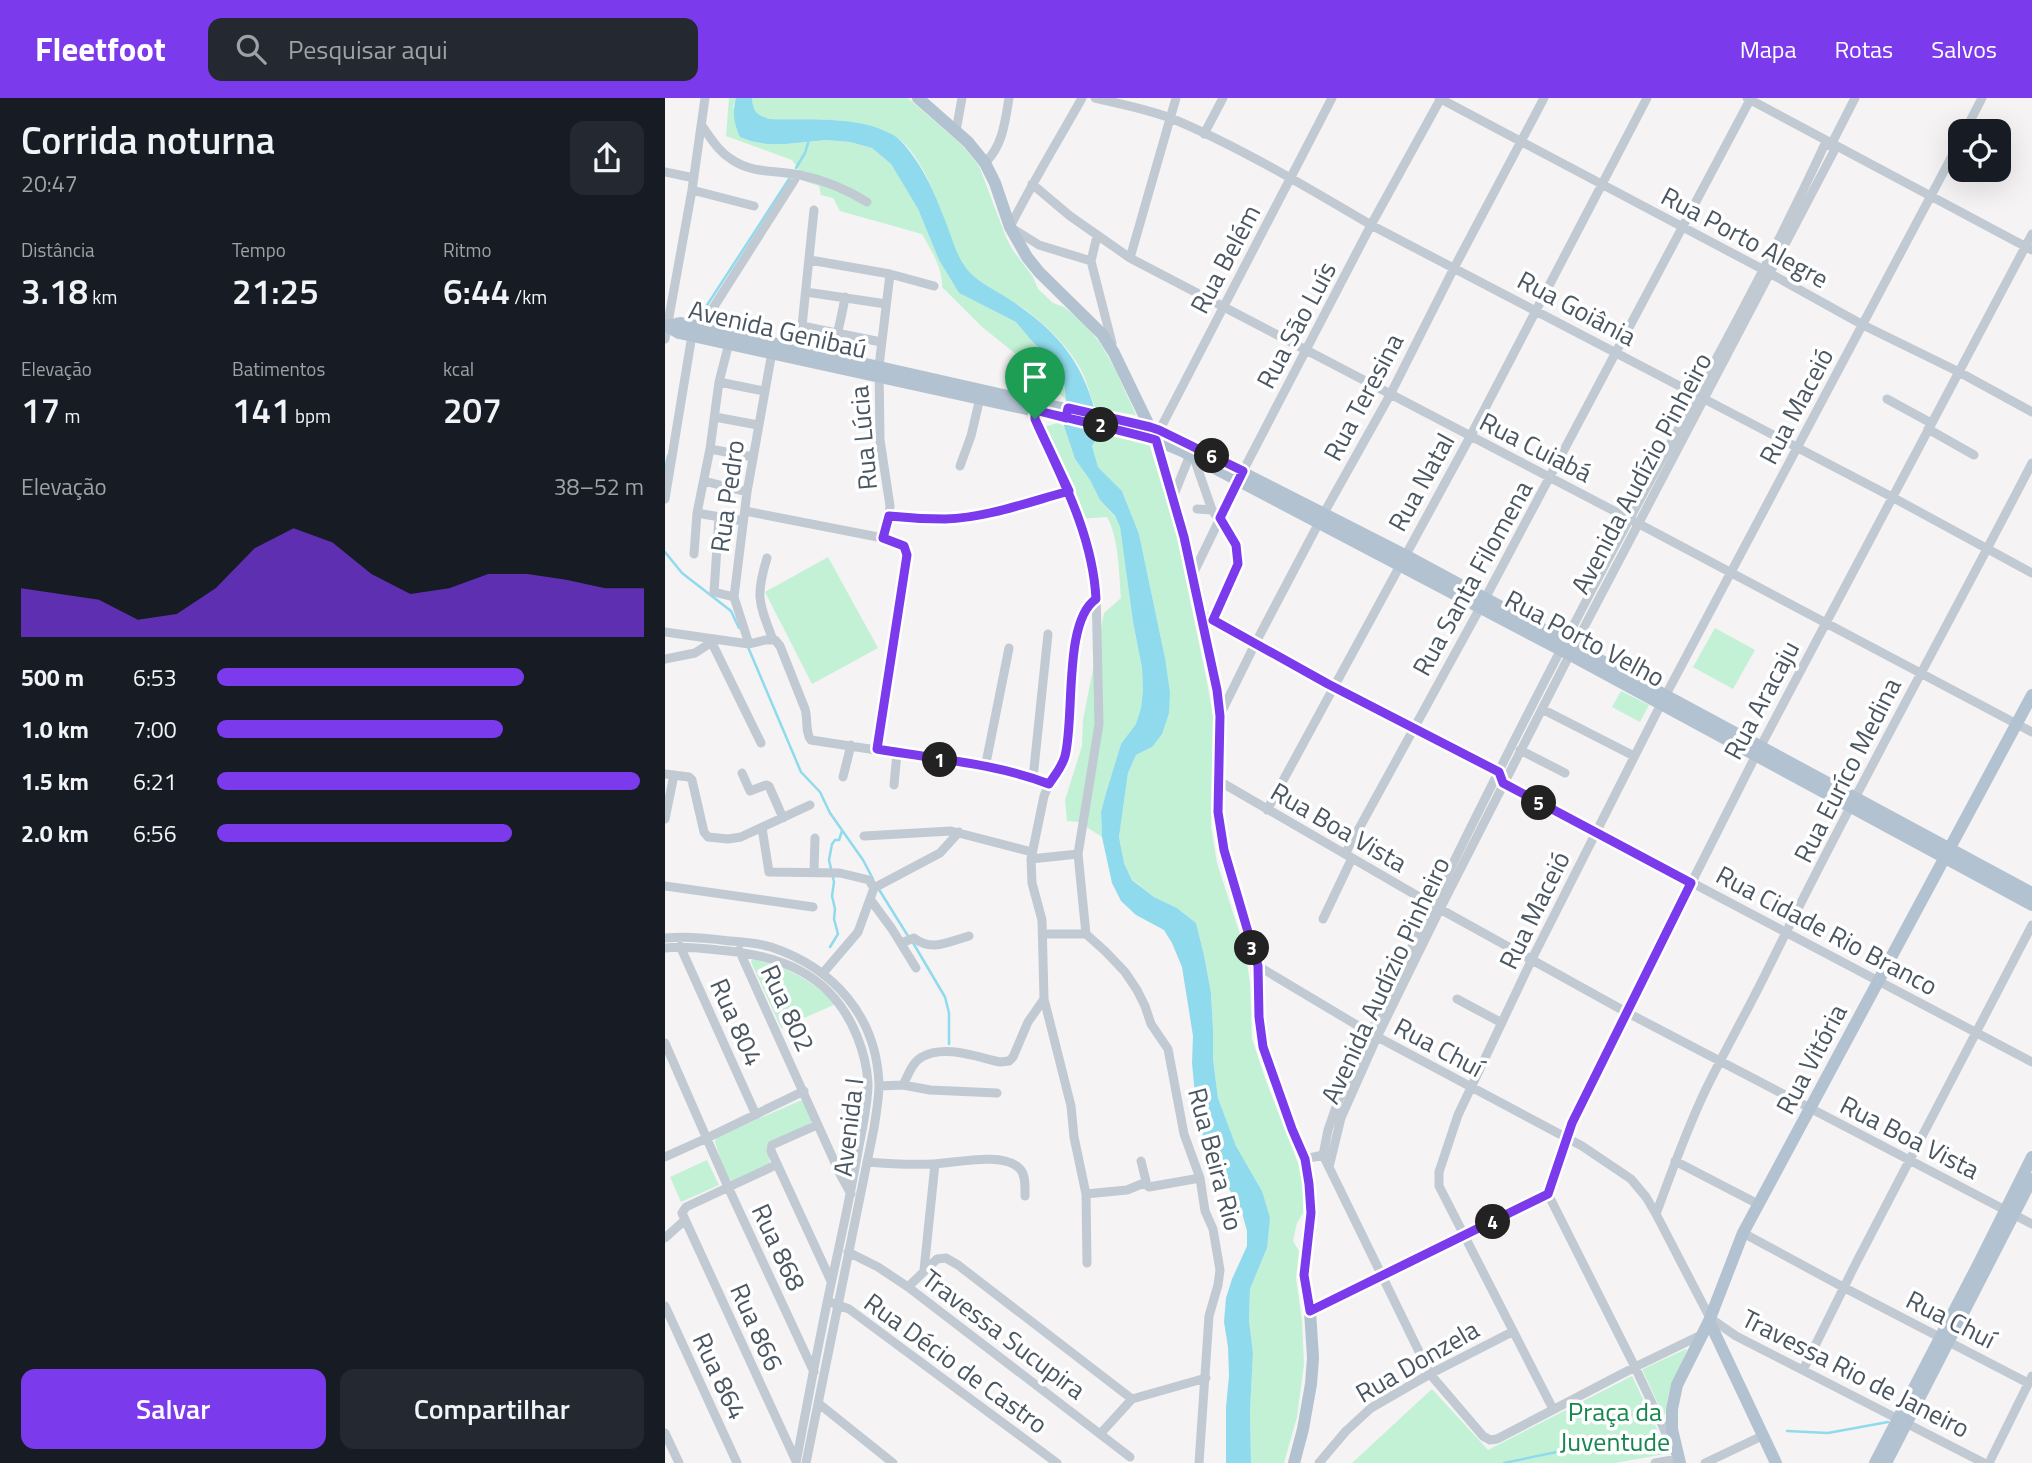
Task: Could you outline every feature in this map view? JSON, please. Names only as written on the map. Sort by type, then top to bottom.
[{"type":"main road","points":[[918,98],[956,131],[985,163],[1010,226],[1027,257],[1102,334],[1114,353],[1155,433],[1207,617],[1220,716],[1218,812],[1224,850],[1258,966],[1259,1017],[1263,1047],[1305,1159],[1311,1213],[1304,1275],[1313,1358],[1303,1429],[1294,1463]]},
{"type":"main road","name":"Avenida Genibaú","points":[[666,330],[680,323],[729,343],[772,352],[833,356],[879,371]]},
{"type":"main road","name":"Avenida Genibaú","points":[[697,331],[879,371]]},
{"type":"main road","points":[[879,371],[979,398],[1035,410],[1063,412]]},
{"type":"main road","points":[[879,371],[1063,412]]},
{"type":"main road","name":"Rua Porto Velho","points":[[1063,412],[1155,433],[1241,475],[1854,802],[2015,890],[2032,905]]},
{"type":"main road","name":"Rua Porto Velho","points":[[1155,433],[1192,456],[1241,475]]},
{"type":"main road","name":"Rua Vitória","points":[[1679,1461],[1672,1429],[1672,1409],[1677,1385],[1709,1320],[1744,1233],[2032,695]]},
{"type":"main road","name":"Rua Porto Velho","points":[[2015,890],[2032,893]]},
{"type":"main road","points":[[2009,1212],[2032,1157]]},
{"type":"main road","points":[[1875,1463],[1901,1422],[1979,1263],[2032,1179]]},
{"type":"main road","points":[[1709,1320],[1776,1463]]},
{"type":"main road","points":[[1886,1463],[1901,1422]]},
{"type":"street","points":[[666,330],[692,190],[705,98]]},
{"type":"street","points":[[956,131],[962,98]]},
{"type":"street","points":[[985,163],[1001,138],[1009,98]]},
{"type":"street","points":[[1082,98],[1010,226],[1039,245],[1091,261]]},
{"type":"street","name":"Rua Goiânia","points":[[1095,98],[1125,101],[1204,134],[1291,179],[1371,225],[1536,309],[2032,573]]},
{"type":"street","points":[[1130,258],[1176,98]]},
{"type":"street","points":[[1204,134],[1223,98]]},
{"type":"street","name":"Rua Belém","points":[[1155,433],[1332,98]]},
{"type":"street","name":"Rua Porto Alegre","points":[[1440,98],[2032,412]]},
{"type":"street","name":"Rua São Luís","points":[[1193,574],[1241,475],[1440,98]]},
{"type":"street","name":"Rua Teresina","points":[[1220,716],[1255,644],[1390,395],[1544,98]]},
{"type":"street","name":"Rua Natal","points":[[1268,810],[1470,437],[1647,98]]},
{"type":"street","name":"Avenida Audízio Pinheiro","points":[[1323,1155],[1337,1104],[1436,907],[1499,772],[1701,398],[1800,207],[1834,151],[1832,143],[1855,98]]},
{"type":"street","points":[[1971,119],[1982,98]]},
{"type":"street","points":[[1749,99],[2029,248]]},
{"type":"street","name":"Rua Santa Filomena","points":[[1323,919],[1348,856],[1412,728],[1550,478],[1749,99]]},
{"type":"street","points":[[702,126],[719,150],[739,164],[756,170],[813,178],[841,188],[867,202]]},
{"type":"street","name":"Rua Maceió","points":[[1553,1409],[1439,1186],[1439,1172],[1458,1115],[1595,833],[1948,164]]},
{"type":"street","points":[[665,172],[694,178]]},
{"type":"street","points":[[665,499],[697,331],[795,179]]},
{"type":"street","name":"Rua Cuiabá","points":[[1032,184],[1097,236],[1130,258],[1634,520],[2032,732]]},
{"type":"street","points":[[692,190],[754,206]]},
{"type":"street","points":[[799,353],[814,210]]},
{"type":"street","name":"Rua Aracaju","points":[[1548,1194],[1566,1138],[1691,883],[1825,622],[2029,248],[2032,234]]},
{"type":"street","points":[[1097,236],[1091,261],[1114,353]]},
{"type":"street","points":[[810,260],[890,274],[934,286]]},
{"type":"street","name":"Rua Lúcia","points":[[883,538],[889,516],[889,496],[880,440],[879,371],[890,274]]},
{"type":"street","points":[[806,292],[886,304]]},
{"type":"street","points":[[833,356],[845,297]]},
{"type":"street","points":[[802,326],[881,342]]},
{"type":"street","points":[[694,554],[697,513],[710,449],[719,382],[729,343]]},
{"type":"street","name":"Rua Pedro","points":[[749,645],[734,597],[747,492],[772,352]]},
{"type":"street","points":[[719,382],[764,391]]},
{"type":"street","points":[[960,466],[971,436],[979,398]]},
{"type":"street","points":[[1887,399],[1974,454]]},
{"type":"street","points":[[1035,410],[1035,419],[1069,491],[1090,559],[1096,599],[1099,724],[1078,854],[1086,934],[1044,934]]},
{"type":"street","points":[[715,417],[758,425]]},
{"type":"street","points":[[710,449],[753,457]]},
{"type":"street","points":[[1173,497],[1192,456]]},
{"type":"street","points":[[1192,456],[1212,510],[1236,545],[1238,564],[1207,617],[1334,687],[1499,772],[1503,783]]},
{"type":"street","name":"Rua Euríco Medina","points":[[1656,1214],[1695,1112],[1920,673],[2032,463]]},
{"type":"street","points":[[704,481],[747,492]]},
{"type":"street","points":[[889,516],[946,519],[965,517],[1069,491]]},
{"type":"street","points":[[1197,509],[1212,510]]},
{"type":"street","points":[[745,510],[883,538],[904,546],[907,555],[877,749]]},
{"type":"street","points":[[697,513],[743,521]]},
{"type":"street","points":[[719,517],[713,588],[716,594],[734,597]]},
{"type":"street","points":[[767,558],[759,582],[762,609],[773,640],[780,646],[805,709],[809,738],[985,768],[1049,784]]},
{"type":"street","points":[[1087,1264],[1086,1194],[1071,1106],[1044,999],[1044,934],[1032,883],[1032,855],[1049,784],[1065,757],[1070,726],[1072,662],[1078,629],[1088,604],[1096,599]]},
{"type":"street","points":[[665,633],[749,645],[773,640]]},
{"type":"street","points":[[1033,778],[1048,634]]},
{"type":"street","points":[[665,659],[695,653],[714,641]]},
{"type":"street","points":[[714,641],[761,743]]},
{"type":"street","points":[[985,768],[1009,648]]},
{"type":"street","name":"Avenida Audízio Pinheiro","points":[[1436,907],[1542,709],[1567,648]]},
{"type":"street","points":[[1542,709],[1634,756]]},
{"type":"street","points":[[842,776],[851,745]]},
{"type":"street","points":[[1520,750],[1565,773]]},
{"type":"street","points":[[894,785],[897,753]]},
{"type":"street","points":[[742,773],[750,791],[769,786],[783,818]]},
{"type":"street","points":[[665,818],[670,774],[691,778],[705,835],[708,837],[734,839],[810,805]]},
{"type":"street","name":"Rua Boa Vista","points":[[1219,781],[1436,907],[1626,1012],[2032,1224]]},
{"type":"street","name":"Rua Cidade Rio Branco","points":[[1503,783],[2032,1062]]},
{"type":"street","points":[[762,828],[769,872],[845,873],[867,880],[876,887]]},
{"type":"street","points":[[863,836],[959,832],[1032,855],[1078,854]]},
{"type":"street","points":[[823,973],[857,932],[876,887],[940,853],[959,832]]},
{"type":"street","points":[[814,872],[815,838]]},
{"type":"street","points":[[665,886],[813,906]]},
{"type":"street","points":[[870,899],[916,968]]},
{"type":"street","points":[[1803,1370],[1843,1287],[2032,925]]},
{"type":"street","name":"Rua Beira Rio","points":[[1086,934],[1125,972],[1141,998],[1151,1024],[1168,1049],[1184,1134],[1200,1178],[1205,1211],[1213,1229],[1220,1270],[1209,1316],[1199,1463]]},
{"type":"street","points":[[901,943],[911,938],[929,946],[969,936]]},
{"type":"street","name":"Avenida I","points":[[665,938],[769,946],[813,965],[846,995],[867,1029],[874,1053],[879,1086],[874,1128],[807,1461]]},
{"type":"street","name":"Rua 802","points":[[735,942],[851,1194]]},
{"type":"street","name":"Avenida I","points":[[665,948],[680,946],[740,951],[783,962],[817,981],[834,996],[852,1024],[863,1051],[868,1082],[867,1099],[851,1194],[831,1281],[796,1462]]},
{"type":"street","name":"Rua 804","points":[[680,946],[756,1115]]},
{"type":"street","name":"Rua Chuí","points":[[1258,966],[1373,1035],[1566,1138],[1631,1179],[1656,1214],[1709,1320]]},
{"type":"street","points":[[903,1085],[915,1062],[934,1052],[946,1051],[1000,1062],[1009,1061],[1028,1022],[1044,999]]},
{"type":"street","points":[[1457,999],[1502,1023]]},
{"type":"street","name":"Avenida Audízio Pinheiro","points":[[1329,1167],[1341,1118],[1373,1035]]},
{"type":"street","name":"Rua 868","points":[[665,1043],[814,1372]]},
{"type":"street","points":[[879,1086],[903,1085],[930,1090],[997,1093]]},
{"type":"street","points":[[665,1157],[804,1091]]},
{"type":"street","points":[[817,1125],[772,1145],[771,1151],[831,1281]]},
{"type":"street","points":[[1305,1159],[1323,1155],[1430,1374]]},
{"type":"street","points":[[867,1162],[892,1165],[1003,1160],[1020,1168],[1025,1196]]},
{"type":"street","points":[[1141,1161],[1146,1181],[1144,1183]]},
{"type":"street","points":[[1675,1161],[1758,1204]]},
{"type":"street","points":[[924,1270],[935,1164]]},
{"type":"street","points":[[665,1238],[684,1215],[728,1187],[776,1165]]},
{"type":"street","points":[[1144,1183],[1149,1187],[1200,1178]]},
{"type":"street","points":[[1086,1194],[1127,1190],[1144,1183]]},
{"type":"street","points":[[851,1194],[860,1200]]},
{"type":"street","points":[[1310,1311],[1548,1194],[1679,1461],[1655,1463]]},
{"type":"street","name":"Rua 866","points":[[684,1215],[796,1462]]},
{"type":"street","name":"Rua Chuí","points":[[1744,1233],[1944,1339],[2030,1379]]},
{"type":"street","name":"Travessa Sucupira","points":[[848,1252],[878,1267],[908,1287],[1130,1457]]},
{"type":"street","points":[[908,1287],[924,1270],[941,1258],[946,1258],[1132,1399]]},
{"type":"street","name":"Rua Décio de Castro","points":[[827,1302],[838,1304],[859,1317],[1057,1463]]},
{"type":"street","name":"Rua 864","points":[[665,1306],[737,1463]]},
{"type":"street","name":"Travessa Rio de Janeiro","points":[[1709,1320],[1901,1422],[1987,1463]]},
{"type":"street","name":"Rua Donzela","points":[[1319,1463],[1346,1431],[1371,1408],[1512,1332]]},
{"type":"street","name":"Travessa Rio de Janeiro","points":[[1430,1374],[1483,1436],[1493,1441],[1700,1335]]},
{"type":"street","points":[[1101,1433],[1132,1399],[1206,1378]]},
{"type":"street","points":[[1987,1463],[2030,1379]]},
{"type":"street","points":[[818,1403],[893,1463]]},
{"type":"street","points":[[665,1433],[679,1463]]},
{"type":"street","points":[[1705,1463],[1762,1436]]},
{"type":"street","points":[[785,1463],[807,1461]]},
{"type":"green space","points":[[729,98],[736,98],[733,107],[751,141],[786,144],[826,140],[850,142],[872,148],[891,164],[918,209],[939,260],[959,293],[1016,322],[1057,366],[1062,374],[1066,400],[1061,395],[1047,391],[1049,381],[981,326],[942,287],[938,266],[922,234],[840,211],[833,198],[821,195],[819,186],[807,182],[792,160],[726,136]]},
{"type":"green space","points":[[752,98],[909,99],[963,146],[979,166],[1012,249],[1033,277],[1038,289],[1053,303],[1064,307],[1085,324],[1100,343],[1136,415],[1095,408],[1082,373],[1060,341],[1026,310],[971,276],[957,254],[924,171],[911,151],[895,136],[868,125],[852,122],[769,119],[756,112]]},
{"type":"green space","points":[[1058,423],[1064,426],[1075,459],[1120,527],[1142,668],[1141,708],[1136,725],[1121,744],[1106,793],[1101,812],[1102,837],[1079,822],[1067,821],[1065,800],[1082,746],[1083,720],[1104,613],[1121,598],[1118,556],[1107,517],[1079,519],[1039,428]]},
{"type":"green space","points":[[1100,434],[1149,444],[1175,528],[1213,716],[1211,826],[1217,863],[1245,950],[1250,983],[1252,1039],[1298,1163],[1303,1186],[1303,1213],[1297,1223],[1293,1241],[1299,1251],[1296,1278],[1304,1364],[1297,1417],[1284,1463],[1251,1463],[1253,1353],[1249,1320],[1250,1289],[1267,1248],[1262,1191],[1236,1146],[1218,1098],[1213,1059],[1211,993],[1196,923],[1177,908],[1154,897],[1132,879],[1124,863],[1119,837],[1128,773],[1136,755],[1152,747],[1165,658],[1139,534],[1122,491],[1098,467],[1092,446]]},
{"type":"green space","points":[[828,557],[878,648],[812,684],[765,592]]},
{"type":"green space","points":[[1715,628],[1755,650],[1733,689],[1693,667]]},
{"type":"green space","points":[[1621,691],[1649,705],[1640,722],[1612,707]]},
{"type":"green space","points":[[752,959],[798,975],[836,1004],[781,1028]]},
{"type":"green space","points":[[802,1100],[815,1120],[768,1149],[770,1164],[733,1182],[727,1179],[715,1142],[716,1137]]},
{"type":"green space","points":[[707,1160],[719,1185],[681,1202],[670,1177]]},
{"type":"green space","points":[[1686,1349],[1669,1392],[1663,1415],[1643,1369]]},
{"type":"green space","name":"Praça da Juventude","points":[[1632,1376],[1667,1450],[1665,1454],[1615,1463],[1352,1463],[1432,1389],[1488,1450]]},
{"type":"water","points":[[736,98],[752,98],[756,112],[769,119],[850,122],[882,129],[898,138],[919,164],[967,269],[978,280],[1031,314],[1047,328],[1072,357],[1089,392],[1100,434],[1092,446],[1098,467],[1122,491],[1139,534],[1170,693],[1169,713],[1162,734],[1152,747],[1136,755],[1128,773],[1119,837],[1124,863],[1132,880],[1196,923],[1211,993],[1213,1059],[1218,1098],[1236,1146],[1262,1191],[1270,1218],[1267,1248],[1250,1289],[1249,1320],[1253,1353],[1251,1463],[1226,1463],[1229,1376],[1224,1322],[1226,1298],[1247,1246],[1247,1231],[1241,1209],[1220,1174],[1203,1137],[1196,1106],[1192,1063],[1193,1036],[1182,967],[1164,930],[1136,915],[1121,901],[1112,883],[1102,837],[1101,812],[1106,793],[1121,744],[1136,724],[1143,690],[1120,527],[1075,459],[1064,426],[1066,400],[1064,384],[1057,366],[1016,322],[959,293],[939,260],[918,209],[891,164],[872,148],[850,142],[826,140],[767,144],[740,137],[734,118]]},
{"type":"waterway","points":[[796,168],[809,140]]},
{"type":"waterway","points":[[700,316],[789,179]]},
{"type":"waterway","points":[[665,470],[668,456]]},
{"type":"waterway","points":[[665,552],[682,573],[731,611],[739,628]]},
{"type":"waterway","points":[[748,647],[801,772],[820,792],[830,813],[873,879]]},
{"type":"waterway","points":[[830,947],[838,934],[832,896],[834,882],[829,860],[832,844],[839,840],[842,831]]},
{"type":"waterway","points":[[878,888],[908,936]]},
{"type":"waterway","points":[[912,941],[945,997],[949,1013],[949,1044]]},
{"type":"waterway","points":[[1787,1431],[1828,1433],[1888,1422]]},
{"type":"waterway","points":[[1504,1463],[1624,1438],[1638,1440],[1656,1449]]},
{"type":"route","points":[[1035,419],[1035,410],[1058,416],[1066,418],[1068,408],[1150,427],[1243,471],[1220,518],[1236,545],[1238,564],[1213,620],[1328,684],[1499,772],[1503,783],[1691,883],[1572,1123],[1548,1194],[1310,1311],[1304,1275],[1311,1213],[1305,1159],[1263,1047],[1259,1017],[1258,966],[1230,874],[1218,812],[1220,716],[1217,690],[1184,537],[1156,440],[1109,427],[1066,418],[1035,410],[1035,419],[1039,428],[1069,491],[1083,532],[1096,589],[1096,599],[1088,604],[1078,629],[1072,662],[1070,726],[1065,757],[1049,784],[967,764],[877,749],[907,555],[904,546],[883,538],[889,516],[928,519],[965,517],[1069,491],[1035,419]]}]
